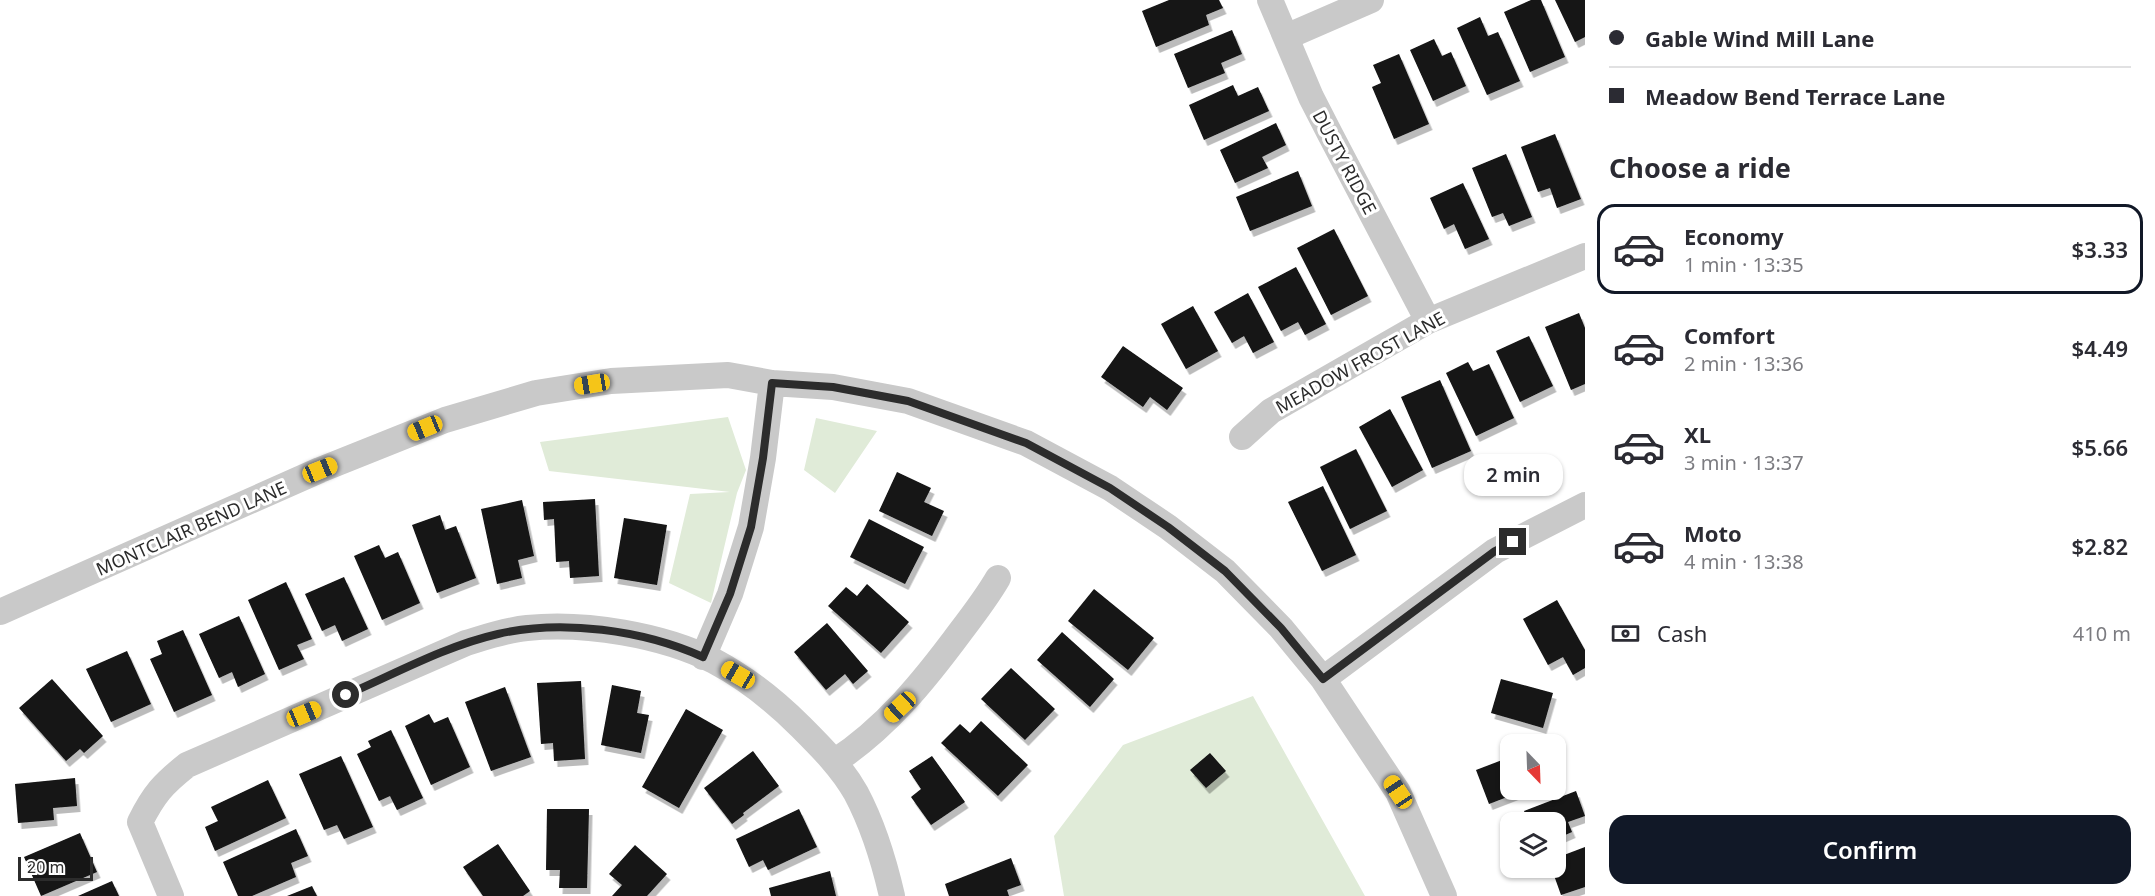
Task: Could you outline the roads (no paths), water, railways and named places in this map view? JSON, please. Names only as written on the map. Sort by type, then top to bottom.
[{"type":"street","name":"DUSTY RIDGE","points":[[1270,0],[1329,134],[1428,321]]},
{"type":"street","points":[[1286,37],[1371,0]]},
{"type":"street","name":"MEADOW FROST LANE","points":[[1242,437],[1271,411],[1428,321],[1585,256]]},
{"type":"street","name":"MONTCLAIR BEND LANE","points":[[0,612],[320,470],[445,420],[536,393],[611,381],[728,375],[772,383],[833,387],[908,401],[1026,443],[1110,488],[1168,527],[1225,571],[1281,628],[1323,679],[1398,792],[1444,896]]},
{"type":"street","points":[[703,657],[730,594],[751,527],[763,458],[772,383]]},
{"type":"street","points":[[1323,679],[1495,551],[1585,505]]},
{"type":"street","points":[[834,762],[881,725],[918,688],[975,613],[998,578]]},
{"type":"street","points":[[171,896],[140,822],[151,800],[164,783],[187,765],[436,655],[496,634],[527,628],[558,627],[588,629],[660,641],[703,657],[738,675],[768,697],[815,740],[855,792],[868,819],[892,896]]}]
